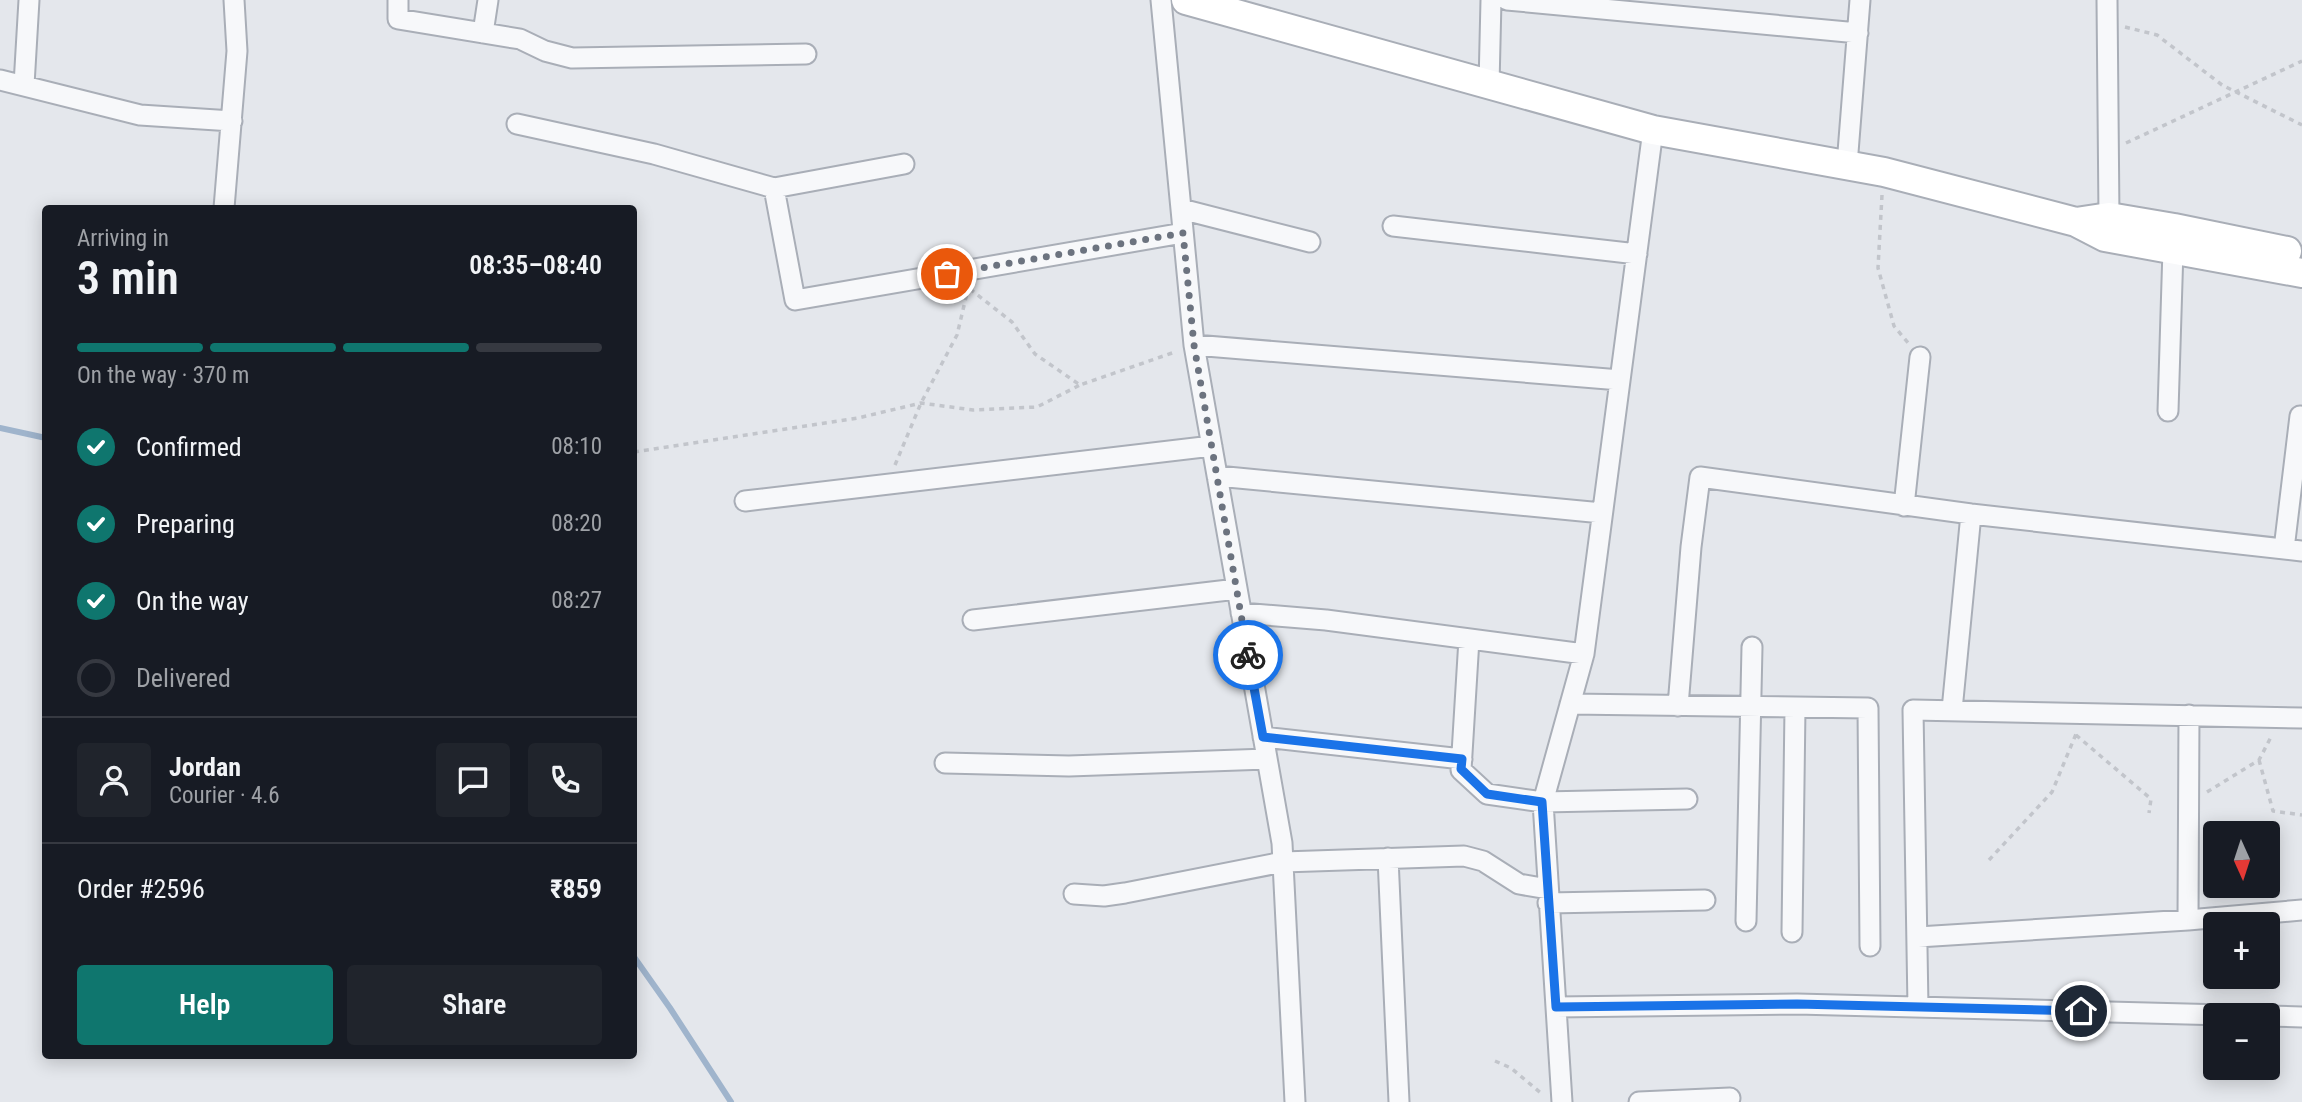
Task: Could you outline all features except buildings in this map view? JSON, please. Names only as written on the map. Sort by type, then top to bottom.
[{"type":"main road","points":[[1186,0],[1653,130],[1884,172],[2076,222],[2105,237],[2302,273]]},
{"type":"main road","points":[[2076,222],[2109,217],[2302,255]]},
{"type":"street","points":[[24,85],[29,0]]},
{"type":"street","points":[[224,205],[237,51],[234,0]]},
{"type":"street","points":[[398,0],[398,19],[520,39],[545,51],[572,58],[806,54]]},
{"type":"street","points":[[482,33],[488,0]]},
{"type":"street","points":[[1161,0],[1194,345],[1282,844],[1295,1102]]},
{"type":"street","points":[[1489,85],[1491,0]]},
{"type":"street","points":[[1507,0],[1858,33]]},
{"type":"street","points":[[1847,165],[1860,0]]},
{"type":"street","points":[[2107,0],[2109,217]]},
{"type":"street","points":[[0,80],[140,115],[232,121]]},
{"type":"street","points":[[517,124],[654,154],[774,188],[904,164]]},
{"type":"street","points":[[1562,1099],[1542,802],[1584,654],[1653,130]]},
{"type":"street","points":[[774,188],[795,300],[970,279],[1183,233]]},
{"type":"street","points":[[1181,209],[1310,242]]},
{"type":"street","points":[[1393,226],[1637,254]]},
{"type":"street","points":[[2168,411],[2173,249]]},
{"type":"street","points":[[1194,345],[1620,380]]},
{"type":"street","points":[[1904,506],[1920,357]]},
{"type":"street","points":[[1678,706],[1691,547],[1700,477],[1904,506],[2293,550],[2300,416]]},
{"type":"street","points":[[745,500],[1212,446]]},
{"type":"street","points":[[1217,477],[1602,513]]},
{"type":"street","points":[[1952,710],[1971,514]]},
{"type":"street","points":[[973,620],[1237,589]]},
{"type":"street","points":[[1241,613],[1326,620],[1584,654]]},
{"type":"street","points":[[1469,639],[1461,769],[1487,794],[1542,802],[1688,799]]},
{"type":"street","points":[[1746,921],[1752,647]]},
{"type":"street","points":[[1570,704],[1868,708],[1870,946]]},
{"type":"street","points":[[1792,932],[1795,708]]},
{"type":"street","points":[[1917,1007],[1913,710],[2292,717]]},
{"type":"street","points":[[2188,920],[2189,715]]},
{"type":"street","points":[[1263,737],[1462,759]]},
{"type":"street","points":[[945,763],[1069,766],[1267,759]]},
{"type":"street","points":[[1074,894],[1125,893],[1283,862],[1464,856],[1483,861],[1519,884],[1548,896],[1705,900]]},
{"type":"street","points":[[1388,858],[1399,1102]]},
{"type":"street","points":[[1918,937],[2302,910]]},
{"type":"street","points":[[1556,1007],[1797,1004],[2203,1014]]},
{"type":"street","points":[[2280,1016],[2302,1017]]},
{"type":"street","points":[[1639,1102],[1730,1098]]},
{"type":"path","points":[[2108,23],[2157,35],[2222,85],[2302,125]]},
{"type":"path","points":[[2109,151],[2302,61]]},
{"type":"path","points":[[1884,172],[1878,268],[1894,326],[1920,357]]},
{"type":"path","points":[[970,279],[1012,322],[1035,354],[1080,385]]},
{"type":"path","points":[[887,484],[921,404],[957,335],[970,279]]},
{"type":"path","points":[[637,452],[858,418],[921,404],[973,410],[1037,407],[1080,385],[1194,345]]},
{"type":"path","points":[[1989,860],[2052,792],[2085,713]]},
{"type":"path","points":[[2188,803],[2259,760],[2292,717]]},
{"type":"path","points":[[2076,735],[2151,799],[2149,813]]},
{"type":"path","points":[[2259,760],[2273,811],[2302,815]]},
{"type":"path","points":[[1495,1061],[1511,1068],[1541,1094],[1562,1099]]},
{"type":"waterway","points":[[0,428],[42,437]]},
{"type":"waterway","points":[[637,961],[731,1102]]},
{"type":"way so far","points":[[947,274],[1183,233],[1194,345],[1248,655]]},
{"type":"route","points":[[1248,655],[1263,737],[1462,759],[1461,769],[1487,794],[1542,802],[1556,1007],[1797,1004],[2081,1011]]}]
